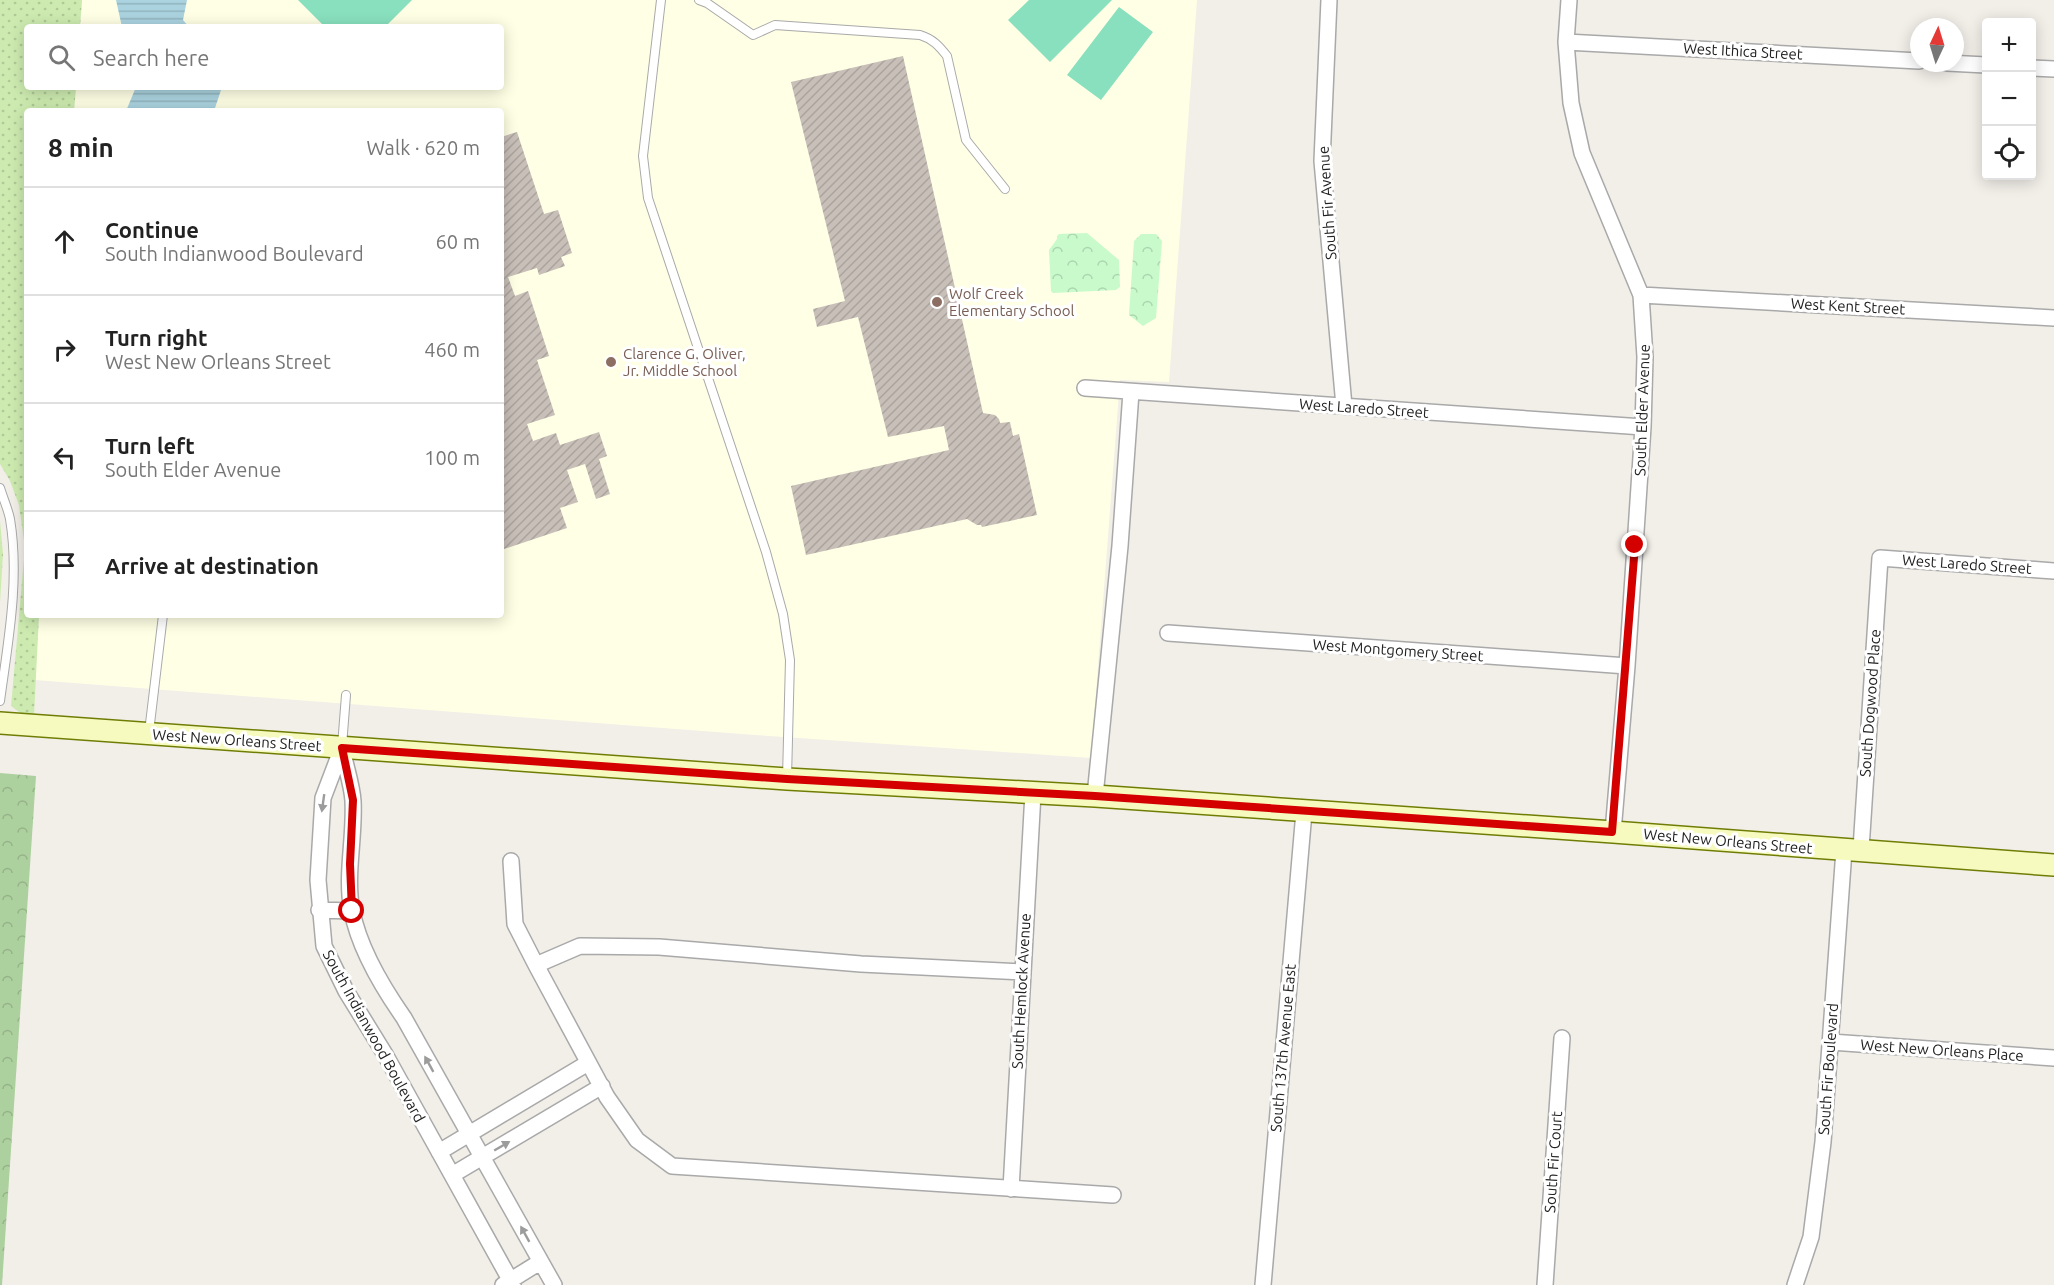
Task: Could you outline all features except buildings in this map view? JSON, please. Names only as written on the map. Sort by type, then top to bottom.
[{"type":"street","name":"South Fir Avenue","points":[[1329,0],[1322,161],[1344,406]]},
{"type":"street","name":"South Elder Avenue","points":[[1569,0],[1566,42],[1571,103],[1582,153],[1641,296],[1646,357],[1627,666],[1612,832]]},
{"type":"street","name":"West Ithica Street","points":[[1566,42],[1910,61]]},
{"type":"street","points":[[1964,64],[1982,65]]},
{"type":"street","points":[[2036,68],[2054,69]]},
{"type":"street","name":"West Kent Street","points":[[1641,296],[2054,318]]},
{"type":"street","name":"West Laredo Street","points":[[1085,388],[1643,427]]},
{"type":"street","points":[[1095,796],[1120,546],[1131,392]]},
{"type":"street","name":"West Laredo Street","points":[[1880,558],[2054,571]]},
{"type":"street","name":"South Dogwood Place","points":[[1852,850],[1880,558]]},
{"type":"street","name":"West Montgomery Street","points":[[1168,633],[1627,666]]},
{"type":"street","name":"West New Orleans Street","points":[[0,723],[787,779],[1095,796],[2054,865]]},
{"type":"street","points":[[342,748],[353,800],[350,864],[352,911],[366,954],[554,1285]]},
{"type":"street","name":"South Indianwood Boulevard","points":[[342,748],[323,798],[318,880],[324,946],[346,991],[386,1056],[452,1175],[509,1284]]},
{"type":"street","name":"South Hemlock Avenue","points":[[1011,1189],[1033,793]]},
{"type":"street","name":"South 137th Avenue East","points":[[1263,1285],[1304,812]]},
{"type":"street","name":"South Fir Boulevard","points":[[1795,1285],[1811,1237],[1823,1142],[1831,1042],[1852,850]]},
{"type":"street","points":[[511,861],[515,924],[536,965],[588,1063],[637,1140],[672,1166],[1113,1195]]},
{"type":"street","points":[[319,910],[352,911]]},
{"type":"street","points":[[536,965],[580,946],[602,946],[659,947],[861,964],[1022,972]]},
{"type":"street","name":"South Fir Court","points":[[1545,1285],[1562,1038]]},
{"type":"street","name":"West New Orleans Place","points":[[1831,1042],[2054,1058]]},
{"type":"street","points":[[439,1152],[588,1063]]},
{"type":"street","points":[[452,1175],[602,1086]]},
{"type":"street","points":[[531,1098],[544,1121]]},
{"type":"street","points":[[509,1284],[540,1262]]},
{"type":"lane","points":[[660,0],[643,156],[648,198],[766,552],[783,614],[790,660],[787,779]]},
{"type":"lane","points":[[699,0],[707,3],[753,35],[775,25],[920,35],[930,38],[947,56],[966,140],[1005,189]]},
{"type":"lane","points":[[0,488],[10,517],[14,549],[13,594],[0,701]]},
{"type":"lane","points":[[149,734],[164,618]]},
{"type":"lane","points":[[342,748],[346,695]]},
{"type":"shaded area","name":"Wolf Creek Elementary School","points":[[82,0],[1197,0],[1169,382],[1120,380],[1091,758],[755,735],[35,680],[39,618],[504,618],[504,108],[74,108],[76,90],[504,90],[504,24],[80,24]]},
{"type":"green space","points":[[0,0],[82,0],[80,24],[24,24],[24,90],[76,90],[74,108],[24,108],[24,541],[19,505],[10,481],[0,464]]},
{"type":"green space","points":[[298,0],[412,0],[388,24],[322,24]]},
{"type":"green space","points":[[1029,0],[1112,0],[1050,62],[1008,20]]},
{"type":"green space","points":[[1119,7],[1153,32],[1101,100],[1067,75]]},
{"type":"green space","points":[[1087,233],[1119,260],[1120,287],[1116,290],[1053,293],[1051,291],[1049,250],[1059,234]]},
{"type":"green space","points":[[1141,234],[1156,234],[1162,241],[1156,318],[1143,326],[1129,315],[1134,241]]},
{"type":"green space","points":[[0,521],[3,554],[0,603]]},
{"type":"green space","points":[[24,559],[24,618],[39,618],[34,716],[23,715],[11,706]]},
{"type":"green space","points":[[0,773],[36,776],[2,1285],[0,1285]]},
{"type":"water","points":[[116,0],[187,0],[183,20],[186,24],[121,24]]},
{"type":"water","points":[[135,90],[221,90],[215,108],[127,108]]},
{"type":"place","name":"Wolf Creek Elementary School","points":[[937,302]]},
{"type":"place","name":"Clarence G. Oliver, Jr. Middle School","points":[[611,362]]},
{"type":"route","points":[[352,911],[350,864],[353,800],[342,748],[787,779],[1095,796],[1612,832],[1635,545]]}]
